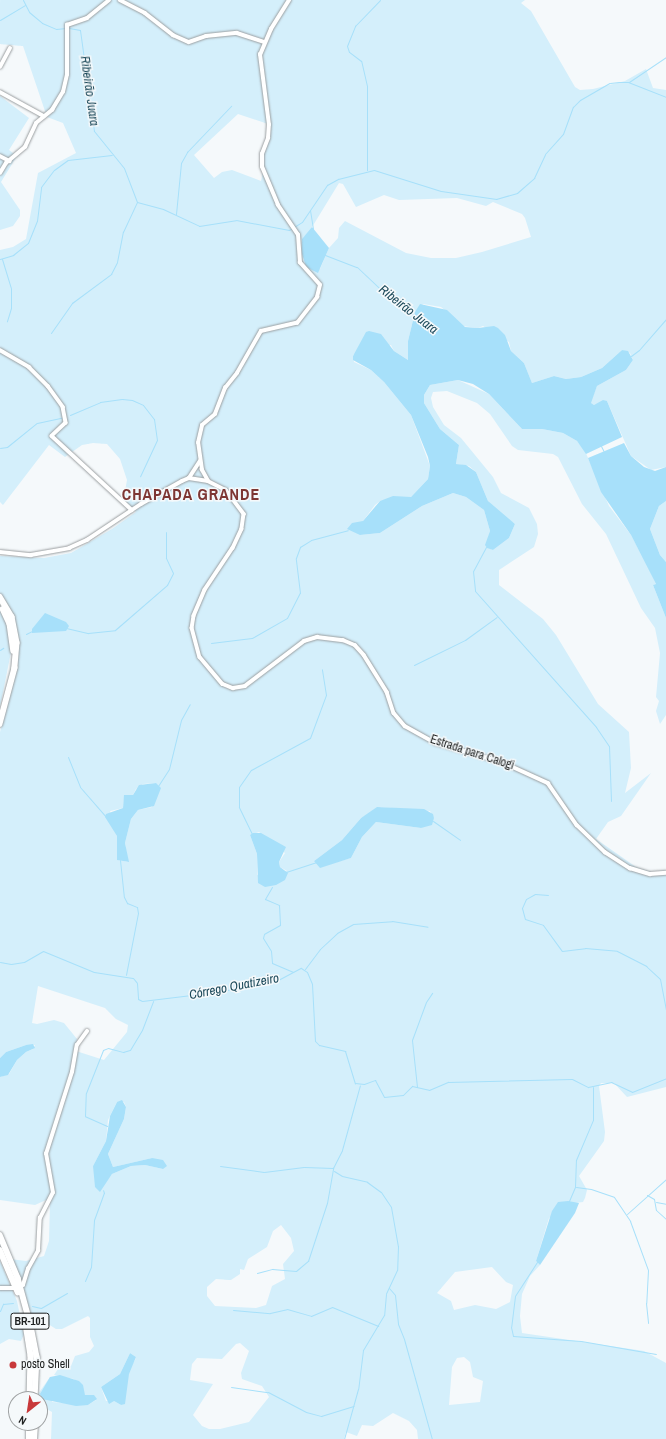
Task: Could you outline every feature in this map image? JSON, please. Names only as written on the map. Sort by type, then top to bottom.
[{"type":"highway","points":[[0,597],[15,628],[16,651],[15,668],[0,724]]},
{"type":"highway","points":[[0,603],[10,624],[14,650],[0,713]]},
{"type":"highway","name":"BR-101","points":[[0,1235],[18,1287],[37,1358],[35,1391]]},
{"type":"highway","name":"BR-101","points":[[0,1250],[18,1287],[30,1341],[30,1391]]},
{"type":"street","points":[[0,173],[25,147],[36,123],[58,102],[65,86],[67,25],[87,18],[108,0]]},
{"type":"street","points":[[120,0],[145,13],[173,35],[189,42],[206,36],[237,33],[264,42]]},
{"type":"street","points":[[208,481],[200,461],[198,443],[202,425],[215,414],[225,388],[237,374],[261,331],[297,323],[317,298],[320,285],[300,263],[298,235],[278,205],[262,166],[262,154],[268,138],[269,125],[261,66],[264,42],[288,0]]},
{"type":"street","points":[[0,66],[10,48]]},
{"type":"street","points":[[0,92],[44,116]]},
{"type":"street","points":[[0,156],[10,161]]},
{"type":"street","points":[[0,350],[29,367],[48,386],[63,407],[66,423],[52,436],[132,510]]},
{"type":"street","points":[[0,552],[31,555],[69,548],[93,537],[132,510],[189,478],[200,461]]},
{"type":"street","name":"Estrada para Calogi","points":[[189,478],[208,481],[226,490],[244,514],[242,529],[233,548],[205,590],[194,616],[192,628],[200,657],[223,684],[233,688],[245,686],[274,662],[311,639],[318,637],[349,643],[364,655],[388,692],[394,712],[405,726],[436,743],[502,762],[548,784],[577,825],[605,852],[630,868],[650,874],[666,873]]},
{"type":"street","points":[[0,1288],[18,1287],[23,1285],[28,1269],[38,1251],[40,1218],[53,1193],[46,1154],[72,1072],[77,1045],[87,1031]]},
{"type":"shaded area","points":[[0,0],[525,0],[521,3],[531,11],[575,87],[580,90],[593,89],[625,81],[646,69],[653,88],[666,90],[666,467],[651,470],[631,456],[607,401],[594,405],[590,403],[597,386],[626,370],[633,360],[630,353],[622,350],[602,368],[581,377],[566,379],[554,376],[532,383],[524,363],[511,351],[509,342],[483,326],[478,328],[462,326],[441,307],[423,304],[415,312],[408,341],[408,360],[394,351],[391,345],[353,355],[354,362],[371,370],[384,382],[411,415],[430,466],[428,479],[411,497],[380,501],[375,505],[363,521],[360,535],[380,533],[422,506],[453,493],[466,497],[484,510],[490,531],[486,547],[493,550],[509,538],[515,524],[495,510],[488,501],[476,472],[469,466],[456,464],[459,445],[440,429],[424,403],[424,395],[430,385],[458,380],[489,394],[522,429],[542,429],[563,433],[577,441],[585,451],[609,506],[631,535],[644,559],[656,584],[653,585],[666,618],[666,715],[660,724],[656,711],[659,701],[656,697],[660,653],[655,628],[641,608],[606,534],[582,504],[558,457],[553,454],[518,450],[512,446],[490,414],[477,403],[447,391],[433,392],[431,398],[433,407],[444,425],[461,438],[493,477],[501,493],[529,508],[537,524],[538,534],[534,547],[499,570],[499,585],[543,619],[556,635],[598,704],[629,732],[631,768],[625,793],[651,773],[621,816],[608,822],[596,839],[636,867],[655,873],[666,873],[666,1087],[627,1097],[614,1083],[601,1083],[599,1086],[605,1132],[604,1141],[579,1176],[587,1190],[585,1198],[583,1202],[575,1203],[549,1218],[536,1261],[540,1265],[530,1276],[522,1294],[520,1316],[522,1333],[644,1351],[666,1363],[666,1439],[418,1439],[417,1430],[409,1421],[393,1413],[373,1426],[362,1425],[357,1436],[346,1432],[344,1439],[51,1439],[52,1412],[48,1410],[48,1391],[40,1391],[50,1377],[52,1402],[88,1405],[96,1400],[85,1395],[74,1379],[54,1375],[60,1366],[71,1366],[75,1356],[89,1352],[94,1346],[90,1337],[90,1318],[88,1316],[62,1329],[56,1329],[45,1322],[35,1327],[19,1277],[10,1259],[26,1261],[44,1256],[49,1241],[50,1203],[46,1200],[35,1205],[0,1200],[0,1077],[9,1074],[17,1060],[26,1052],[33,1049],[35,1045],[26,1045],[6,1052],[0,1058],[0,732],[18,665],[0,596],[0,556],[44,558],[71,553],[112,529],[136,512],[123,502],[127,480],[120,459],[107,444],[93,443],[82,445],[65,457],[49,445],[3,505],[0,502],[0,250],[13,247],[26,239],[38,173],[76,153],[63,123],[47,117],[23,46],[0,44]],"holes":[[[238,114],[271,125],[270,136],[260,163],[263,171],[261,181],[232,170],[222,172],[214,178],[194,155]],[[339,183],[343,184],[356,207],[384,195],[399,200],[457,198],[486,206],[493,202],[522,214],[525,218],[531,237],[482,252],[456,258],[431,258],[406,253],[345,221],[339,228],[338,238],[329,248],[320,269],[306,267],[303,259],[302,239],[309,232]],[[156,783],[152,807],[138,810],[131,819],[125,843],[128,862],[118,860],[117,836],[110,811],[123,808],[124,799],[133,795],[136,789],[143,784]],[[381,807],[430,811],[434,818],[421,828],[376,822],[362,837],[351,858],[330,864],[314,861],[342,840],[361,818]],[[259,832],[285,853],[279,862],[280,867],[287,871],[257,875],[257,854],[250,835]],[[38,986],[105,1008],[116,1019],[128,1025],[127,1032],[104,1060],[76,1051],[77,1039],[64,1023],[54,1020],[37,1024],[32,1023]],[[117,1102],[124,1102],[126,1107],[124,1119],[108,1154],[113,1167],[152,1158],[163,1169],[145,1165],[131,1166],[112,1174],[106,1182],[93,1166],[106,1141],[108,1120]],[[281,1225],[291,1238],[294,1251],[283,1264],[285,1279],[272,1286],[266,1305],[256,1308],[215,1306],[207,1296],[207,1287],[216,1279],[231,1280],[240,1274],[240,1269],[244,1270],[248,1259],[267,1247],[273,1231]],[[492,1267],[506,1282],[513,1285],[510,1302],[496,1309],[475,1305],[454,1310],[451,1301],[437,1293],[455,1272]],[[240,1343],[249,1351],[241,1373],[242,1379],[262,1386],[269,1397],[249,1422],[220,1429],[209,1429],[202,1426],[193,1415],[213,1384],[190,1380],[192,1364],[197,1358],[222,1359],[236,1344]],[[130,1353],[136,1357],[130,1368],[121,1405],[114,1401],[106,1401],[101,1387],[120,1374]],[[464,1357],[470,1362],[473,1377],[483,1381],[480,1402],[449,1405],[452,1367],[457,1358]]]},
{"type":"shaded area","points":[[0,96],[29,118],[9,150],[17,156],[1,182],[20,210],[20,216],[13,226],[0,230]]},
{"type":"shaded area","points":[[666,501],[666,562],[660,555],[650,529],[659,506]]},
{"type":"shaded area","points":[[0,610],[8,627],[12,647],[0,707]]},
{"type":"shaded area","points":[[0,1261],[17,1301],[24,1334],[21,1341],[9,1339],[0,1344]]},
{"type":"water","points":[[312,227],[329,248],[318,273],[306,267],[302,254],[302,239]]},
{"type":"water","points":[[420,304],[447,310],[465,327],[478,328],[494,326],[498,328],[505,335],[511,351],[524,363],[532,383],[554,376],[566,379],[581,377],[602,368],[622,350],[628,351],[633,360],[626,370],[597,386],[591,403],[594,405],[603,400],[607,401],[622,437],[586,454],[577,441],[563,433],[542,429],[522,429],[489,394],[473,384],[458,380],[430,385],[424,395],[424,403],[440,429],[459,445],[456,464],[466,465],[476,472],[488,501],[515,524],[509,538],[493,550],[487,548],[485,545],[490,531],[484,510],[466,497],[453,493],[422,506],[380,533],[360,535],[347,529],[352,523],[363,521],[380,501],[393,496],[411,497],[428,479],[430,466],[428,457],[411,415],[384,382],[371,370],[353,360],[353,356],[366,332],[369,331],[381,334],[394,351],[408,360],[408,341],[415,312]]},
{"type":"water","points":[[624,443],[631,456],[644,467],[655,471],[666,467],[666,501],[659,506],[650,529],[660,555],[666,562],[666,618],[653,585],[656,584],[631,535],[601,492],[588,458]]},
{"type":"water","points":[[45,613],[66,622],[69,626],[66,631],[32,633],[32,629]]},
{"type":"water","points":[[156,783],[161,788],[154,806],[138,810],[131,819],[125,843],[129,862],[117,860],[117,836],[105,817],[106,814],[123,808],[124,795],[133,795],[139,785]]},
{"type":"water","points":[[377,807],[424,809],[433,814],[434,818],[432,825],[421,828],[376,822],[362,837],[351,858],[320,868],[314,861],[342,840],[361,818]]},
{"type":"water","points":[[253,833],[261,833],[286,847],[279,862],[280,867],[288,873],[285,880],[276,885],[265,887],[258,883],[257,854],[250,835]]},
{"type":"water","points":[[33,1044],[35,1048],[26,1052],[17,1060],[8,1075],[0,1077],[0,1058],[6,1052]]},
{"type":"water","points":[[122,1100],[126,1107],[124,1119],[108,1154],[113,1167],[152,1158],[163,1160],[167,1166],[163,1169],[145,1165],[131,1166],[112,1174],[100,1192],[95,1187],[93,1166],[106,1141],[110,1116],[117,1102]]},
{"type":"water","points":[[568,1201],[579,1203],[575,1213],[540,1265],[536,1261],[552,1211],[558,1202]]},
{"type":"water","points":[[130,1353],[136,1357],[129,1374],[125,1404],[121,1405],[114,1401],[109,1404],[101,1387],[120,1374]]},
{"type":"water","points":[[60,1375],[79,1381],[83,1385],[85,1395],[94,1395],[97,1399],[88,1405],[76,1406],[48,1400],[48,1391],[42,1391],[50,1377]]},
{"type":"waterway","name":"Ribeirão Juara","points":[[23,0],[29,12],[42,23],[56,29],[66,28]]},
{"type":"waterway","points":[[367,170],[367,86],[361,61],[349,52],[347,46],[355,26],[380,0]]},
{"type":"waterway","points":[[0,20],[25,5]]},
{"type":"waterway","name":"Ribeirão Juara","points":[[51,333],[72,303],[111,274],[117,262],[123,232],[137,202],[124,168],[94,131],[80,30],[69,28]]},
{"type":"waterway","points":[[629,82],[666,57]]},
{"type":"waterway","points":[[137,202],[163,209],[199,226],[236,220],[289,230],[302,222],[327,185],[338,179],[374,170],[441,191],[496,199],[517,193],[534,178],[545,154],[563,134],[573,107],[580,100],[610,83],[619,82],[628,82],[666,97]]},
{"type":"waterway","points":[[176,214],[181,163],[187,152],[231,106]]},
{"type":"waterway","points":[[0,259],[13,255],[28,243],[37,221],[41,187],[54,170],[68,160],[112,155]]},
{"type":"waterway","name":"Ribeirão Juara","points":[[310,210],[313,229]]},
{"type":"waterway","name":"Ribeirão Juara","points":[[325,255],[357,267],[393,301],[414,315]]},
{"type":"waterway","points":[[2,259],[11,288],[11,308],[7,321]]},
{"type":"waterway","points":[[631,356],[639,350],[666,319]]},
{"type":"waterway","points":[[70,415],[100,402],[122,399],[132,400],[143,405],[154,419],[157,440],[140,476]]},
{"type":"waterway","points":[[0,448],[7,447],[37,423],[61,418]]},
{"type":"waterway","name":"Ribeirão Juara","points":[[601,446],[604,452]]},
{"type":"waterway","points":[[211,643],[252,638],[287,618],[300,593],[296,558],[300,547],[311,540],[348,530]]},
{"type":"waterway","points":[[66,628],[88,633],[115,630],[167,585],[173,573],[166,558],[166,532]]},
{"type":"waterway","points":[[486,547],[473,571],[475,591],[596,727],[609,746],[611,801]]},
{"type":"waterway","points":[[414,665],[465,640],[497,617]]},
{"type":"waterway","points":[[26,634],[32,631]]},
{"type":"waterway","points":[[252,834],[239,807],[239,787],[251,770],[310,738],[326,695],[322,669]]},
{"type":"waterway","points":[[158,786],[169,769],[181,720],[190,704]]},
{"type":"waterway","points":[[68,757],[80,787],[106,817]]},
{"type":"waterway","points":[[433,821],[460,840]]},
{"type":"waterway","points":[[120,860],[124,897],[127,903],[137,907],[138,913],[126,975]]},
{"type":"waterway","points":[[286,872],[317,862]]},
{"type":"waterway","points":[[272,887],[265,899],[279,905],[280,925],[264,934],[263,938],[271,951],[272,963],[293,972]]},
{"type":"waterway","points":[[548,895],[535,894],[526,899],[522,908],[525,919],[543,925],[562,951],[585,948],[617,951],[646,966],[660,979],[666,1011]]},
{"type":"waterway","points":[[305,969],[320,949],[337,933],[353,924],[392,921],[428,927]]},
{"type":"waterway","name":"Córrego Quatizeiro","points":[[0,962],[11,964],[24,962],[43,951],[94,972],[133,978],[137,983],[138,999],[142,1001],[224,991],[258,981],[278,980],[301,968],[307,972],[312,984],[315,1041],[319,1045],[345,1051],[355,1083],[364,1084],[375,1080],[384,1097],[403,1095],[412,1086],[429,1090],[448,1082],[572,1079],[588,1087],[611,1082],[632,1092],[666,1078]]},
{"type":"waterway","points":[[417,1087],[412,1040],[426,1002],[432,993]]},
{"type":"waterway","points":[[107,1126],[85,1116],[86,1093],[103,1050],[108,1048],[123,1052],[130,1050],[142,1030],[153,1001]]},
{"type":"waterway","points":[[257,1273],[272,1269],[296,1271],[308,1261],[327,1203],[333,1168],[342,1150],[360,1085]]},
{"type":"waterway","points":[[569,1201],[575,1187],[576,1160],[593,1120],[593,1087]]},
{"type":"waterway","points":[[220,1166],[264,1172],[304,1167],[333,1168]]},
{"type":"waterway","points":[[334,1171],[342,1176],[367,1182],[381,1192],[391,1207],[398,1246],[397,1270],[386,1294],[384,1315],[363,1350],[358,1389],[344,1439]]},
{"type":"waterway","points":[[627,1214],[666,1179]]},
{"type":"waterway","points":[[576,1187],[591,1189],[614,1197],[630,1221],[648,1270],[646,1303],[648,1323]]},
{"type":"waterway","points":[[85,1281],[91,1267],[94,1220],[104,1193],[103,1190]]},
{"type":"waterway","points":[[647,1195],[654,1199],[656,1210],[666,1219]]},
{"type":"waterway","points":[[656,1202],[666,1204]]},
{"type":"waterway","points":[[537,1262],[515,1296],[511,1327],[513,1336],[581,1341],[656,1354]]},
{"type":"waterway","points":[[389,1288],[395,1295],[398,1324],[404,1339],[432,1439]]},
{"type":"waterway","points":[[32,1306],[41,1308],[67,1293]]},
{"type":"waterway","points":[[0,1311],[3,1304],[13,1303]]},
{"type":"waterway","points":[[233,1310],[270,1313],[287,1309],[311,1316],[332,1307],[378,1326]]},
{"type":"waterway","points":[[231,1387],[268,1392],[306,1412],[321,1416],[354,1406]]},
{"type":"place","name":"posto Shell","points":[[13,1365]]},
{"type":"district","name":"CHAPADA GRANDE","points":[[191,494]]}]
